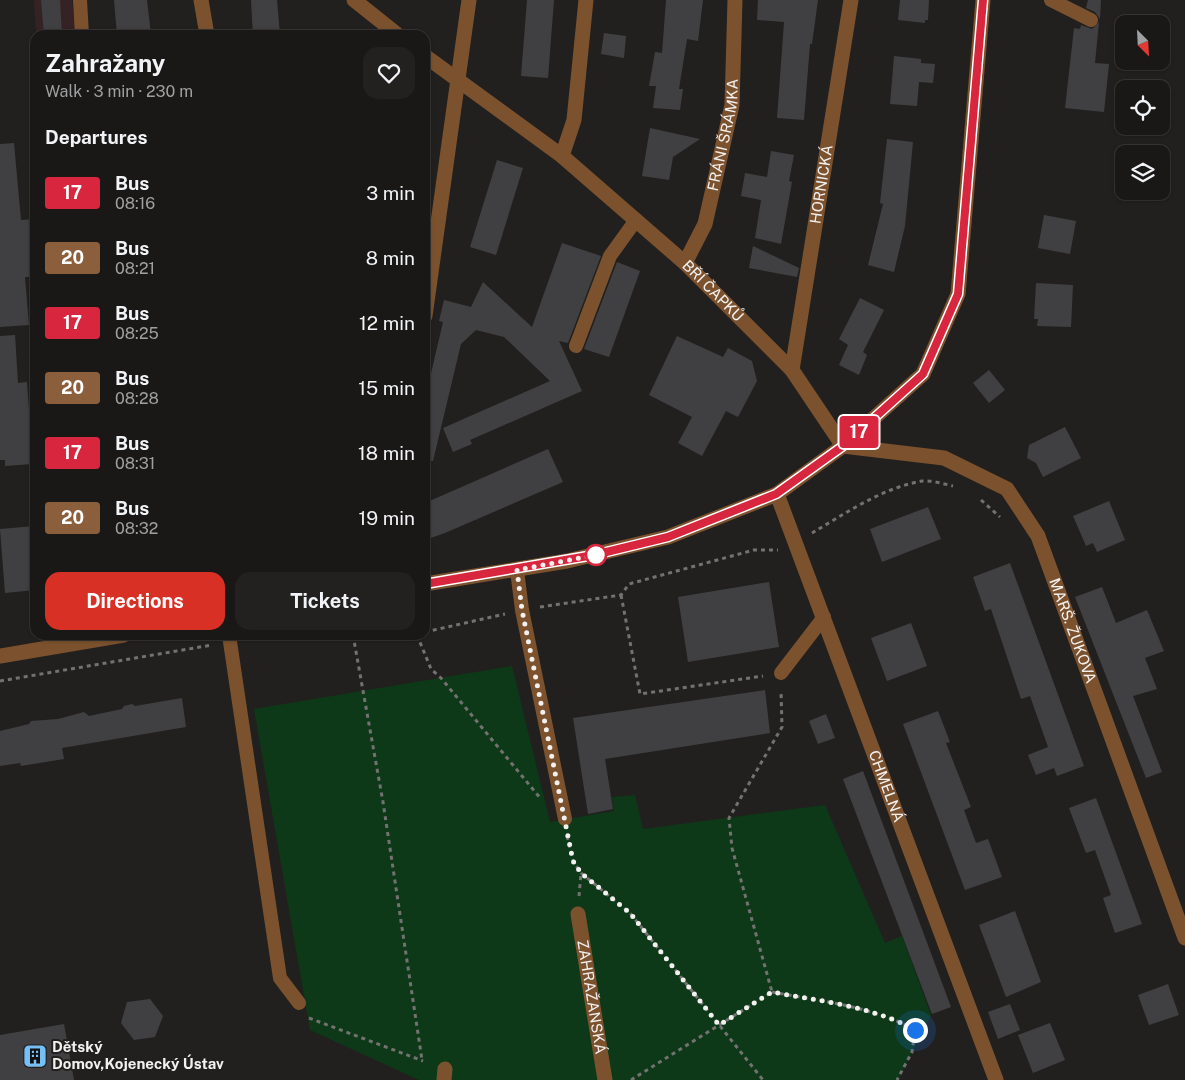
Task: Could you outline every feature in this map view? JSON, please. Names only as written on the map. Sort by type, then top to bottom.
[{"type":"street","points":[[202,0],[206,30]]},
{"type":"street","points":[[354,0],[392,30]]},
{"type":"street","points":[[430,282],[469,0]]},
{"type":"street","points":[[562,156],[574,120],[586,0]]},
{"type":"street","name":"FRÁNI ŠRÁMKA","points":[[685,263],[705,224],[732,105],[735,0]]},
{"type":"street","name":"HORNICKÁ","points":[[792,370],[851,0]]},
{"type":"street","points":[[430,583],[517,570],[594,555],[668,537],[776,494],[843,446],[923,374],[958,294],[983,0]]},
{"type":"street","name":"BŘÍ ČAPKŮ","points":[[430,60],[459,83],[562,156],[685,263],[792,370],[843,446]]},
{"type":"street","name":"MARŠ. ŽUKOVA","points":[[843,446],[944,458],[1007,489],[1038,536],[1185,938]]},
{"type":"street","name":"CHMELNÁ","points":[[776,494],[996,1080]]},
{"type":"street","points":[[0,656],[94,640]]},
{"type":"street","name":"ZAHRAŽANSKÁ","points":[[578,914],[605,1080]]},
{"type":"lane","points":[[80,0],[82,30]]},
{"type":"lane","points":[[1051,0],[1090,20]]},
{"type":"lane","points":[[576,346],[610,256],[636,220]]},
{"type":"lane","points":[[517,570],[522,610],[565,819]]},
{"type":"lane","points":[[781,673],[824,618]]},
{"type":"lane","points":[[230,640],[280,978],[298,1003]]},
{"type":"path","points":[[809,534],[868,500],[924,481],[952,485],[959,489]]},
{"type":"path","points":[[974,497],[982,500],[1005,523]]},
{"type":"path","points":[[430,631],[522,610],[621,595],[629,584],[754,550],[784,550]]},
{"type":"path","points":[[621,595],[640,694],[781,673],[782,727],[729,818],[732,848],[772,992]]},
{"type":"path","points":[[355,640],[383,802],[422,1060]]},
{"type":"path","points":[[419,640],[430,670],[441,678],[546,805]]},
{"type":"path","points":[[0,681],[213,645]]},
{"type":"path","points":[[565,819],[573,861],[581,873],[630,913],[763,1080]]},
{"type":"path","points":[[631,1080],[772,992],[827,1002],[894,1019],[915,1030],[912,1052],[897,1080]]},
{"type":"path","points":[[298,1003],[308,1017],[422,1060],[445,1075]]},
{"type":"shaded area","points":[[34,0],[72,0],[75,30],[36,30]]},
{"type":"green space","points":[[512,666],[550,822],[614,811],[612,797],[635,795],[643,829],[825,805],[885,943],[902,936],[931,1015],[898,1080],[419,1080],[310,1030],[254,709]]},
{"type":"building","points":[[41,0],[60,0],[62,30],[44,30]]},
{"type":"building","points":[[114,0],[147,0],[150,30],[117,30]]},
{"type":"building","points":[[251,0],[277,0],[280,30],[253,30]]},
{"type":"building","points":[[527,0],[554,0],[548,78],[521,76]]},
{"type":"building","points":[[666,0],[703,0],[698,41],[687,39],[679,89],[683,89],[680,110],[653,108],[656,86],[649,86],[655,52],[662,53]]},
{"type":"building","points":[[758,0],[818,0],[812,44],[810,44],[804,120],[777,118],[784,22],[757,20]]},
{"type":"building","points":[[900,0],[929,0],[928,20],[925,20],[925,23],[898,20]]},
{"type":"building","points":[[1088,0],[1101,0],[1100,19],[1095,12],[1086,8]]},
{"type":"building","points":[[1099,22],[1095,63],[1109,64],[1104,112],[1065,108],[1074,28],[1080,29],[1081,25],[1092,29]]},
{"type":"building","points":[[604,33],[626,36],[624,58],[601,54]]},
{"type":"building","points":[[894,56],[921,59],[921,63],[935,64],[933,83],[919,82],[917,106],[890,104]]},
{"type":"building","points":[[650,128],[700,139],[673,157],[669,180],[642,176]]},
{"type":"building","points":[[887,139],[913,142],[905,226],[894,272],[868,265],[883,204],[880,203]]},
{"type":"building","points":[[14,143],[21,220],[30,219],[30,277],[25,277],[29,325],[0,327],[0,144]]},
{"type":"building","points":[[771,151],[794,155],[789,181],[792,182],[781,244],[755,238],[761,200],[741,196],[745,173],[767,177]]},
{"type":"building","points":[[497,160],[523,168],[496,255],[470,247]]},
{"type":"building","points":[[1044,215],[1076,221],[1070,254],[1038,248]]},
{"type":"building","points":[[562,243],[601,256],[568,343],[559,341],[582,391],[470,440],[472,444],[453,452],[443,428],[550,381],[504,337],[476,330],[461,344],[433,461],[430,461],[430,378],[443,322],[439,321],[444,300],[471,307],[483,282],[532,327]]},
{"type":"building","points":[[753,246],[799,268],[797,277],[749,268]]},
{"type":"building","points":[[617,262],[640,271],[609,357],[584,349]]},
{"type":"building","points":[[1036,283],[1073,285],[1071,327],[1037,326],[1038,319],[1034,319]]},
{"type":"building","points":[[860,298],[884,310],[863,352],[867,355],[859,375],[839,365],[848,345],[839,339]]},
{"type":"building","points":[[15,335],[18,383],[27,382],[30,423],[30,464],[5,466],[5,460],[0,460],[0,336]]},
{"type":"building","points":[[677,336],[723,357],[728,348],[752,361],[757,381],[738,417],[726,411],[702,456],[678,443],[692,417],[649,395]]},
{"type":"building","points":[[989,370],[1005,390],[989,403],[973,383]]},
{"type":"building","points":[[1065,427],[1081,458],[1043,477],[1036,463],[1027,458],[1029,445]]},
{"type":"building","points":[[548,449],[563,482],[430,538],[430,501]]},
{"type":"building","points":[[1109,501],[1125,540],[1097,552],[1093,543],[1086,546],[1073,516]]},
{"type":"building","points":[[928,507],[941,539],[882,562],[870,529]]},
{"type":"building","points":[[30,526],[30,590],[5,593],[0,529]]},
{"type":"building","points":[[1010,563],[1084,766],[1057,776],[1054,768],[1036,775],[1028,755],[1048,747],[1030,696],[1021,699],[991,609],[985,611],[973,577]]},
{"type":"building","points":[[769,582],[779,647],[688,662],[678,597]]},
{"type":"building","points":[[1102,587],[1116,623],[1147,610],[1164,651],[1145,658],[1157,689],[1133,696],[1162,772],[1146,778],[1075,597]]},
{"type":"building","points":[[911,623],[927,666],[887,681],[871,638]]},
{"type":"building","points":[[765,690],[770,733],[605,759],[613,809],[588,814],[573,718]]},
{"type":"building","points":[[182,698],[186,727],[62,748],[64,759],[21,766],[20,763],[0,766],[0,731],[29,724],[31,721],[58,719],[84,712],[89,716],[122,709],[124,706],[132,704],[135,706]]},
{"type":"building","points":[[938,711],[950,742],[946,743],[971,807],[964,810],[976,843],[988,839],[1002,877],[965,890],[903,724]]},
{"type":"building","points":[[826,714],[835,738],[818,744],[809,721]]},
{"type":"building","points":[[863,771],[951,1007],[932,1014],[843,779]]},
{"type":"building","points":[[1096,798],[1142,924],[1115,933],[1103,898],[1111,895],[1095,850],[1086,853],[1069,808]]},
{"type":"building","points":[[1015,911],[1041,982],[1006,997],[979,925]]},
{"type":"building","points":[[1168,984],[1179,1015],[1149,1025],[1138,995]]},
{"type":"building","points":[[150,999],[163,1016],[155,1037],[134,1040],[121,1023],[127,1002]]},
{"type":"building","points":[[1010,1004],[1020,1030],[998,1039],[988,1012]]},
{"type":"building","points":[[1050,1023],[1065,1060],[1033,1073],[1018,1035]]},
{"type":"building","name":"Dětský Domov,Kojenecký Ústav","points":[[64,1024],[74,1080],[0,1080],[0,1035]]},
{"type":"bus line","name":"17","points":[[430,583],[517,570],[594,555],[668,537],[776,494],[843,446],[923,374],[958,294],[983,0]]},
{"type":"place","name":"Dětský Domov,Kojenecký Ústav","points":[[35,1056]]},
{"type":"route","points":[[596,555],[517,570],[522,610],[565,819],[569,848],[573,861],[581,873],[630,913],[696,999],[719,1025],[772,992],[827,1002],[894,1019],[915,1030]]}]
